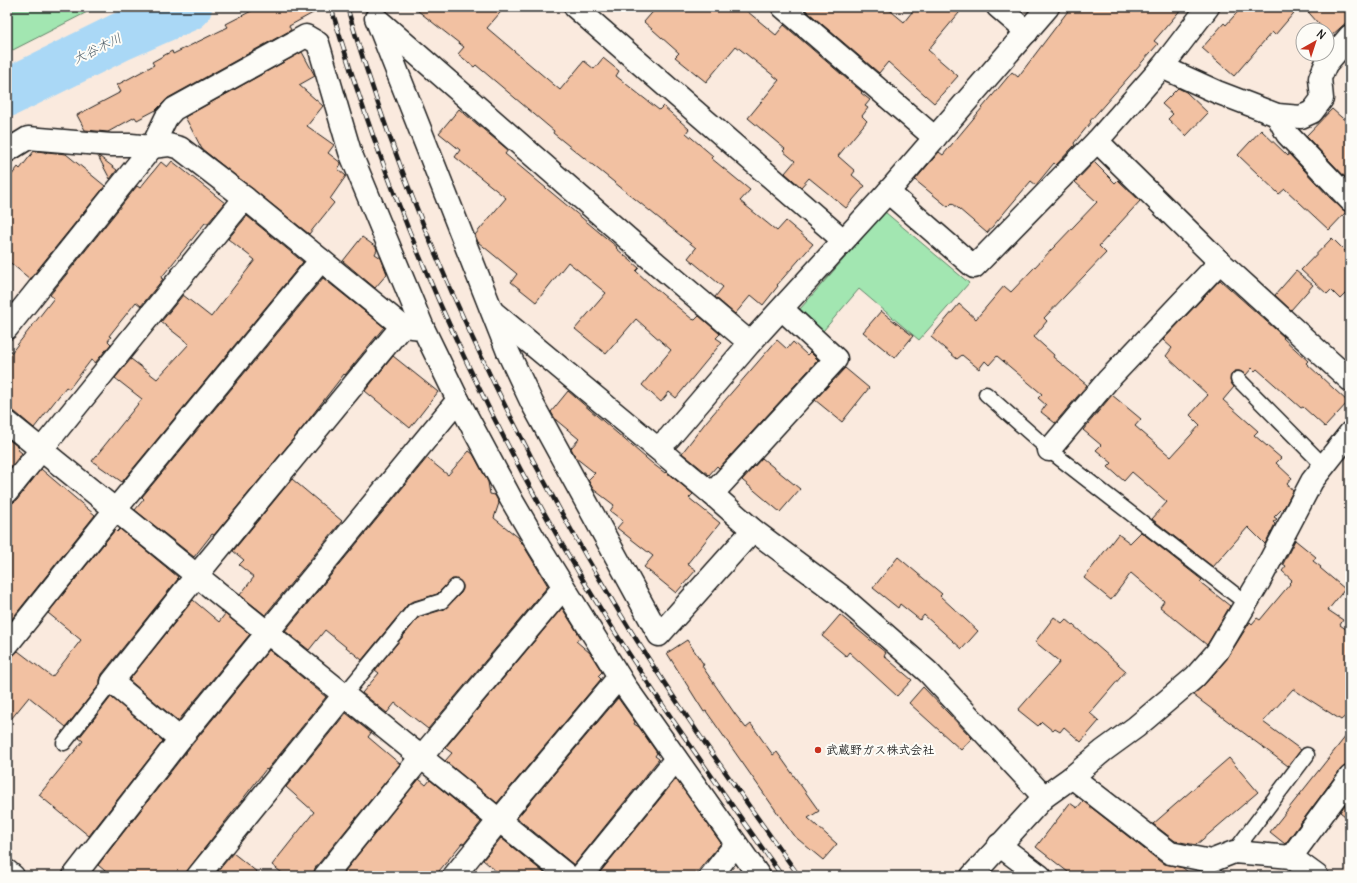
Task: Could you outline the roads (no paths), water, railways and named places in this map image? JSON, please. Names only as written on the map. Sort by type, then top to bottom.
[{"type":"street","points":[[575,7],[843,240]]},
{"type":"street","points":[[783,7],[935,138]]},
{"type":"street","points":[[998,7],[1027,32]]},
{"type":"street","points":[[657,448],[669,438],[750,343],[782,310],[843,240],[888,192],[1048,7]]},
{"type":"street","points":[[888,192],[974,267],[1097,141],[1162,66],[1208,7]]},
{"type":"street","points":[[374,12],[508,352],[532,402],[658,636],[753,530]]},
{"type":"street","points":[[374,12],[644,253],[750,343]]},
{"type":"street","points":[[7,328],[152,146],[164,123],[174,109],[306,36],[318,43],[350,152],[423,328],[458,400],[511,499],[563,588],[619,677],[758,876]]},
{"type":"street","points":[[1162,66],[1217,92],[1277,115],[1301,117],[1312,112],[1322,98],[1320,78],[1326,64],[1350,36]]},
{"type":"street","points":[[1277,115],[1287,134],[1350,200]]},
{"type":"street","points":[[7,151],[28,138],[111,145],[169,145],[180,148],[245,198],[402,326],[423,328]]},
{"type":"street","points":[[1097,141],[1220,262],[1350,380]]},
{"type":"street","points":[[7,492],[245,198]]},
{"type":"street","points":[[7,644],[115,510],[321,260]]},
{"type":"street","points":[[1049,450],[1108,380],[1220,262]]},
{"type":"street","points":[[491,310],[712,494],[753,530],[840,595],[928,672],[1044,797]]},
{"type":"street","points":[[712,494],[836,359],[782,310]]},
{"type":"street","points":[[180,739],[112,682],[197,575],[402,326]]},
{"type":"street","points":[[74,876],[180,739],[268,634],[458,400]]},
{"type":"street","points":[[7,422],[268,634],[500,819],[568,876]]},
{"type":"street","points":[[972,876],[1044,797],[1136,727],[1194,677],[1216,652],[1264,573],[1312,481],[1350,433]]},
{"type":"street","points":[[325,876],[422,756],[563,588]]},
{"type":"street","points":[[454,876],[619,677]]},
{"type":"street","points":[[198,876],[344,695]]},
{"type":"street","points":[[581,876],[676,759]]},
{"type":"street","points":[[1072,777],[1170,853],[1210,869],[1234,852],[1291,857],[1317,876]]},
{"type":"street","points":[[1291,857],[1350,777]]},
{"type":"street","points":[[711,876],[736,844]]},
{"type":"street","points":[[999,845],[1040,876]]},
{"type":"street","points":[[7,871],[13,876]]},
{"type":"lane","points":[[1238,379],[1324,466]]},
{"type":"lane","points":[[986,394],[1049,450],[1246,603]]},
{"type":"lane","points":[[344,695],[414,610],[442,601],[455,587]]},
{"type":"lane","points":[[64,743],[112,682]]},
{"type":"lane","points":[[1234,852],[1307,755]]},
{"type":"waterway","name":"大谷木川","points":[[7,93],[120,37],[188,7]]},
{"type":"railway","points":[[331,7],[381,157],[409,231],[473,376],[509,447],[546,516],[586,585],[632,659],[681,732],[782,876]]},
{"type":"railway","points":[[347,7],[372,86],[430,241],[498,392],[536,466],[576,539],[639,644],[706,745],[799,876]]},
{"type":"place","name":"武蔵野ガス株式会社","points":[[818,750]]}]
